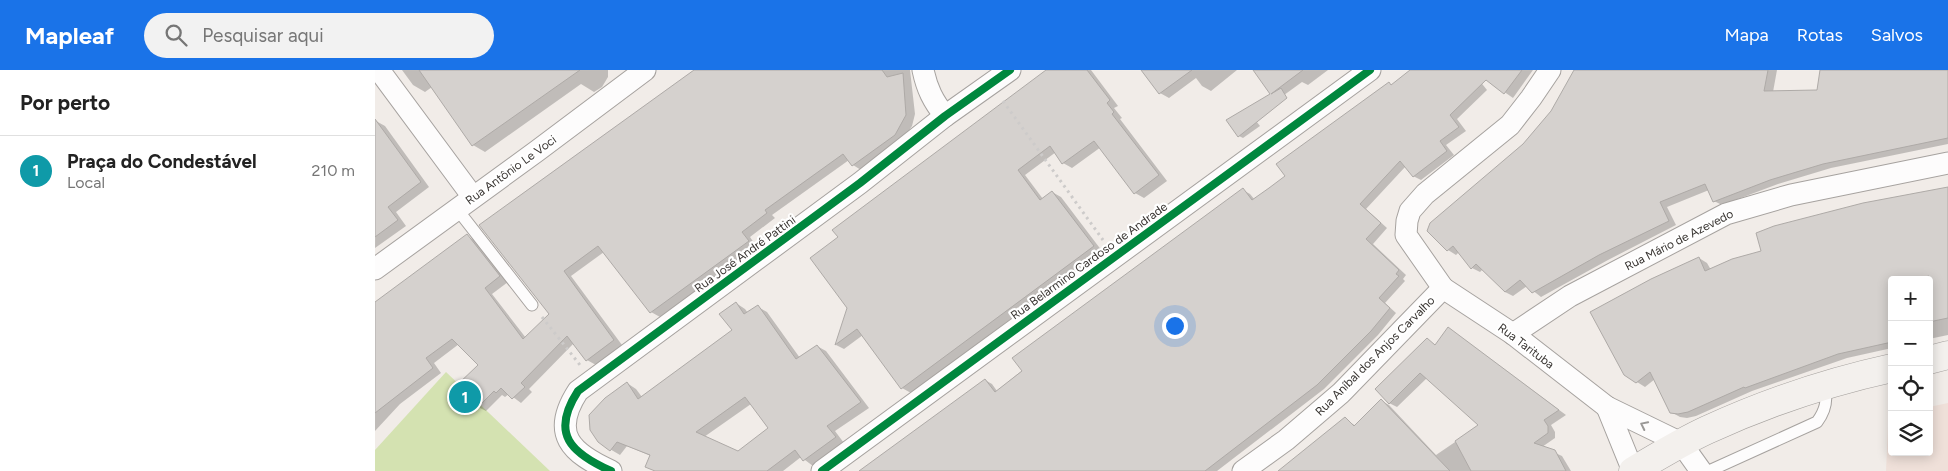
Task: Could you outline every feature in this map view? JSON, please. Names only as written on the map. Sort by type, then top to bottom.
[{"type":"street","points":[[379,70],[465,203]]},
{"type":"street","points":[[923,70],[932,100],[945,116]]},
{"type":"street","name":"Rua José André Pattini","points":[[611,471],[593,463],[576,452],[565,430],[569,406],[578,391],[860,183],[945,116],[1010,70]]},
{"type":"street","name":"Rua Belarmino Cardoso de Andrade","points":[[822,471],[1370,70]]},
{"type":"street","name":"Rua Aníbal dos Anjos Carvalho","points":[[1243,471],[1286,440],[1341,393],[1443,288],[1406,235],[1407,221],[1411,211],[1425,194],[1510,125],[1550,70]]},
{"type":"street","name":"Rua Antônio Le Voci","points":[[375,269],[640,71]]},
{"type":"street","name":"Rua Mário de Azevedo","points":[[1513,334],[1570,296],[1726,214],[1791,195],[1948,163]]},
{"type":"street","name":"Rua Tarituba","points":[[1443,288],[1513,334],[1607,407],[1681,443]]},
{"type":"street","points":[[1933,359],[1948,355]]},
{"type":"street","points":[[1607,407],[1633,471],[1681,443],[1773,403],[1850,377],[1888,369]]},
{"type":"street","points":[[1681,443],[1701,471]]},
{"type":"lane","points":[[465,203],[532,305]]},
{"type":"lane","points":[[1709,471],[1817,422],[1825,408],[1827,395],[1823,386]]},
{"type":"path","points":[[991,85],[1115,256]]},
{"type":"path","points":[[532,305],[592,380]]},
{"type":"shaded area","points":[[1948,403],[1948,471],[1886,471],[1888,427],[1888,456],[1933,456],[1933,406]]},
{"type":"green space","points":[[446,372],[550,471],[375,471],[375,450]]},
{"type":"building","points":[[419,70],[580,70],[472,146]]},
{"type":"building","points":[[694,70],[882,70],[887,77],[903,73],[906,115],[895,135],[852,166],[843,154],[765,210],[767,213],[742,232],[749,241],[650,313],[598,246],[564,271],[614,340],[586,361],[567,336],[521,383],[525,387],[512,399],[501,388],[496,393],[494,391],[477,408],[456,386],[478,365],[452,339],[426,358],[433,368],[375,413],[375,302],[467,234],[500,276],[485,288],[523,339],[549,314],[479,225]]},
{"type":"building","points":[[1046,70],[1087,70],[1110,100],[1107,103],[1114,112],[1112,114],[1159,175],[1134,194],[1094,141],[1062,164],[1050,146],[1018,170],[1040,200],[1052,191],[1094,246],[901,389],[857,329],[835,345],[847,308],[810,258],[838,237],[832,230]]},
{"type":"building","points":[[1141,70],[1192,70],[1159,94]]},
{"type":"building","points":[[1253,70],[1303,70],[1271,94],[1281,88],[1287,98],[1238,137],[1226,120],[1270,94]]},
{"type":"building","points":[[1410,70],[1522,70],[1504,94],[1486,80],[1450,115],[1459,127],[1440,141],[1447,151],[1413,177],[1400,161],[1360,204],[1381,223],[1366,239],[1399,270],[1396,274],[1399,276],[1379,298],[1390,308],[1371,331],[1317,385],[1205,471],[859,471],[985,379],[995,392],[1022,371],[1012,358],[1243,188],[1252,200],[1269,188],[1285,176],[1276,164],[1389,82],[1391,85]]},
{"type":"building","points":[[1574,70],[1768,70],[1764,91],[1817,90],[1820,70],[1948,70],[1948,138],[1823,164],[1770,180],[1713,202],[1705,184],[1660,202],[1669,221],[1599,255],[1532,293],[1520,280],[1505,292],[1476,264],[1471,269],[1453,246],[1447,251],[1427,231],[1430,223],[1523,144],[1551,111]]},
{"type":"building","points":[[375,119],[421,182],[388,207],[398,220],[375,237]]},
{"type":"building","points":[[1948,187],[1948,318],[1933,321],[1933,276],[1888,276],[1888,343],[1838,354],[1744,387],[1688,412],[1678,414],[1670,413],[1650,372],[1636,383],[1624,375],[1590,312],[1651,279],[1699,257],[1705,271],[1732,259],[1761,251],[1756,233],[1774,226],[1863,203]]},
{"type":"building","points":[[736,302],[744,314],[758,305],[796,359],[817,345],[861,402],[827,426],[836,437],[803,461],[795,450],[767,471],[655,471],[645,467],[650,455],[617,442],[610,451],[598,442],[590,430],[589,415],[605,398],[627,382],[638,399],[732,330],[719,314]],"holes":[[[745,397],[768,428],[738,451],[696,432]]]},
{"type":"building","points":[[1448,327],[1559,410],[1544,420],[1548,426],[1548,433],[1534,443],[1555,450],[1566,471],[1471,471],[1455,441],[1478,425],[1420,373],[1389,404],[1375,389],[1427,338],[1435,345]]},
{"type":"building","points":[[1381,399],[1450,471],[1278,471],[1345,417],[1354,426]]},
{"type":"cycle path","points":[[611,471],[585,457],[569,440],[566,430],[566,419],[578,391],[860,183],[945,116],[1010,70]]},
{"type":"cycle path","points":[[822,471],[1370,70]]},
{"type":"place","name":"Praça do Condestável","points":[[465,397]]}]
